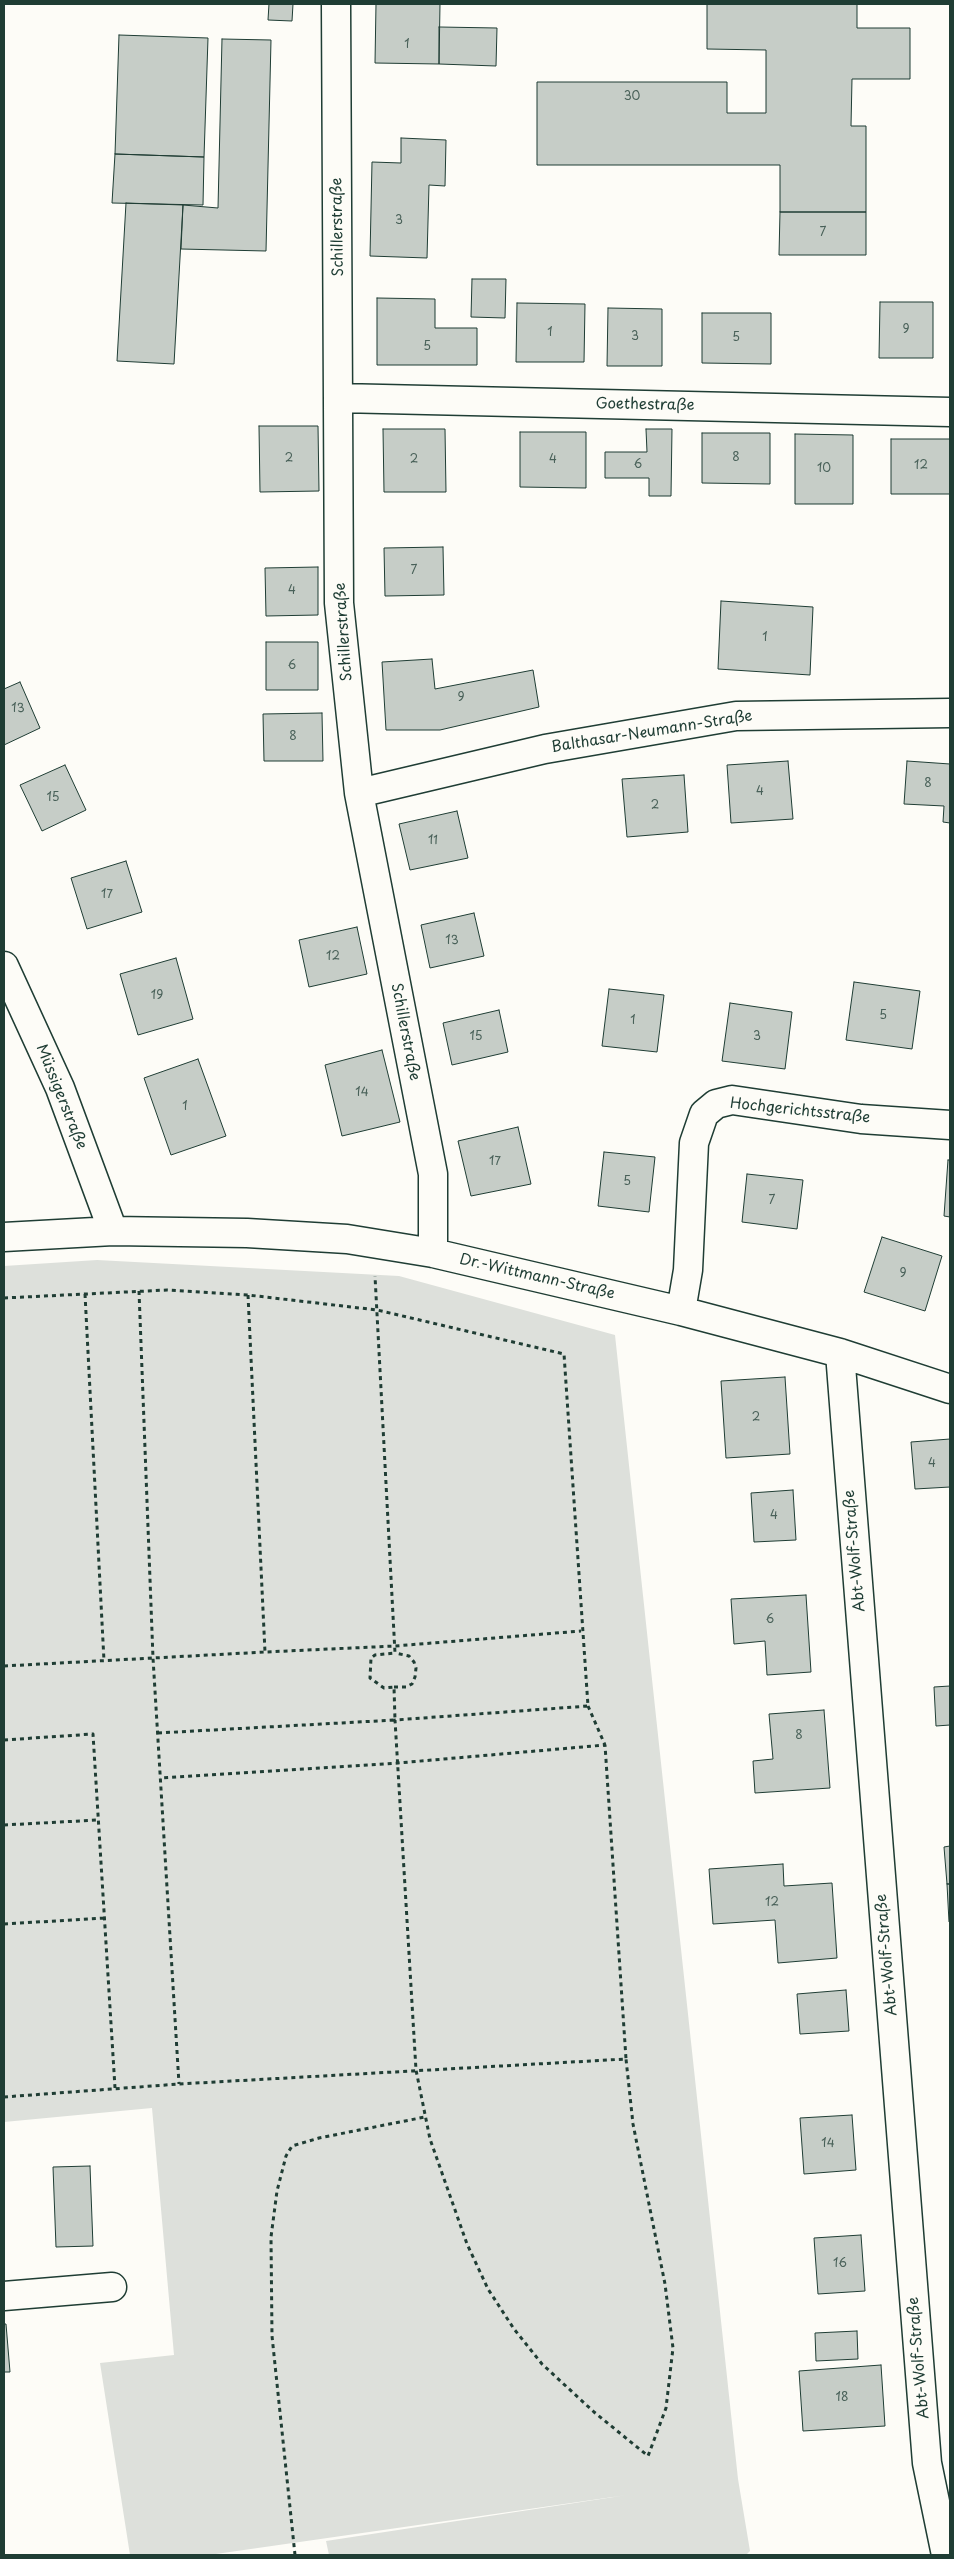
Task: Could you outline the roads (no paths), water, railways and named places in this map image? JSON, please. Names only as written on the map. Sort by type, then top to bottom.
[{"type":"street","name":"Schillerstraße","points":[[336,4],[339,603],[358,793],[433,1174],[433,1253]]},
{"type":"street","name":"Goethestraße","points":[[339,398],[950,412]]},
{"type":"street","name":"Balthasar-Neumann-Straße","points":[[358,793],[544,749],[736,716],[950,713]]},
{"type":"street","name":"Müssigerstraße","points":[[4,966],[60,1088],[113,1231]]},
{"type":"street","name":"Hochgerichtsstraße","points":[[680,1311],[688,1270],[694,1143],[704,1114],[716,1104],[732,1100],[861,1119],[950,1125]]},
{"type":"street","name":"Dr.-Wittmann-Straße","points":[[4,1237],[113,1231],[247,1234],[347,1240],[433,1253],[680,1311],[840,1352],[950,1389]]},
{"type":"street","name":"Abt-Wolf-Straße","points":[[840,1352],[927,2463],[946,2555]]},
{"type":"street","points":[[4,2296],[112,2287]]}]
